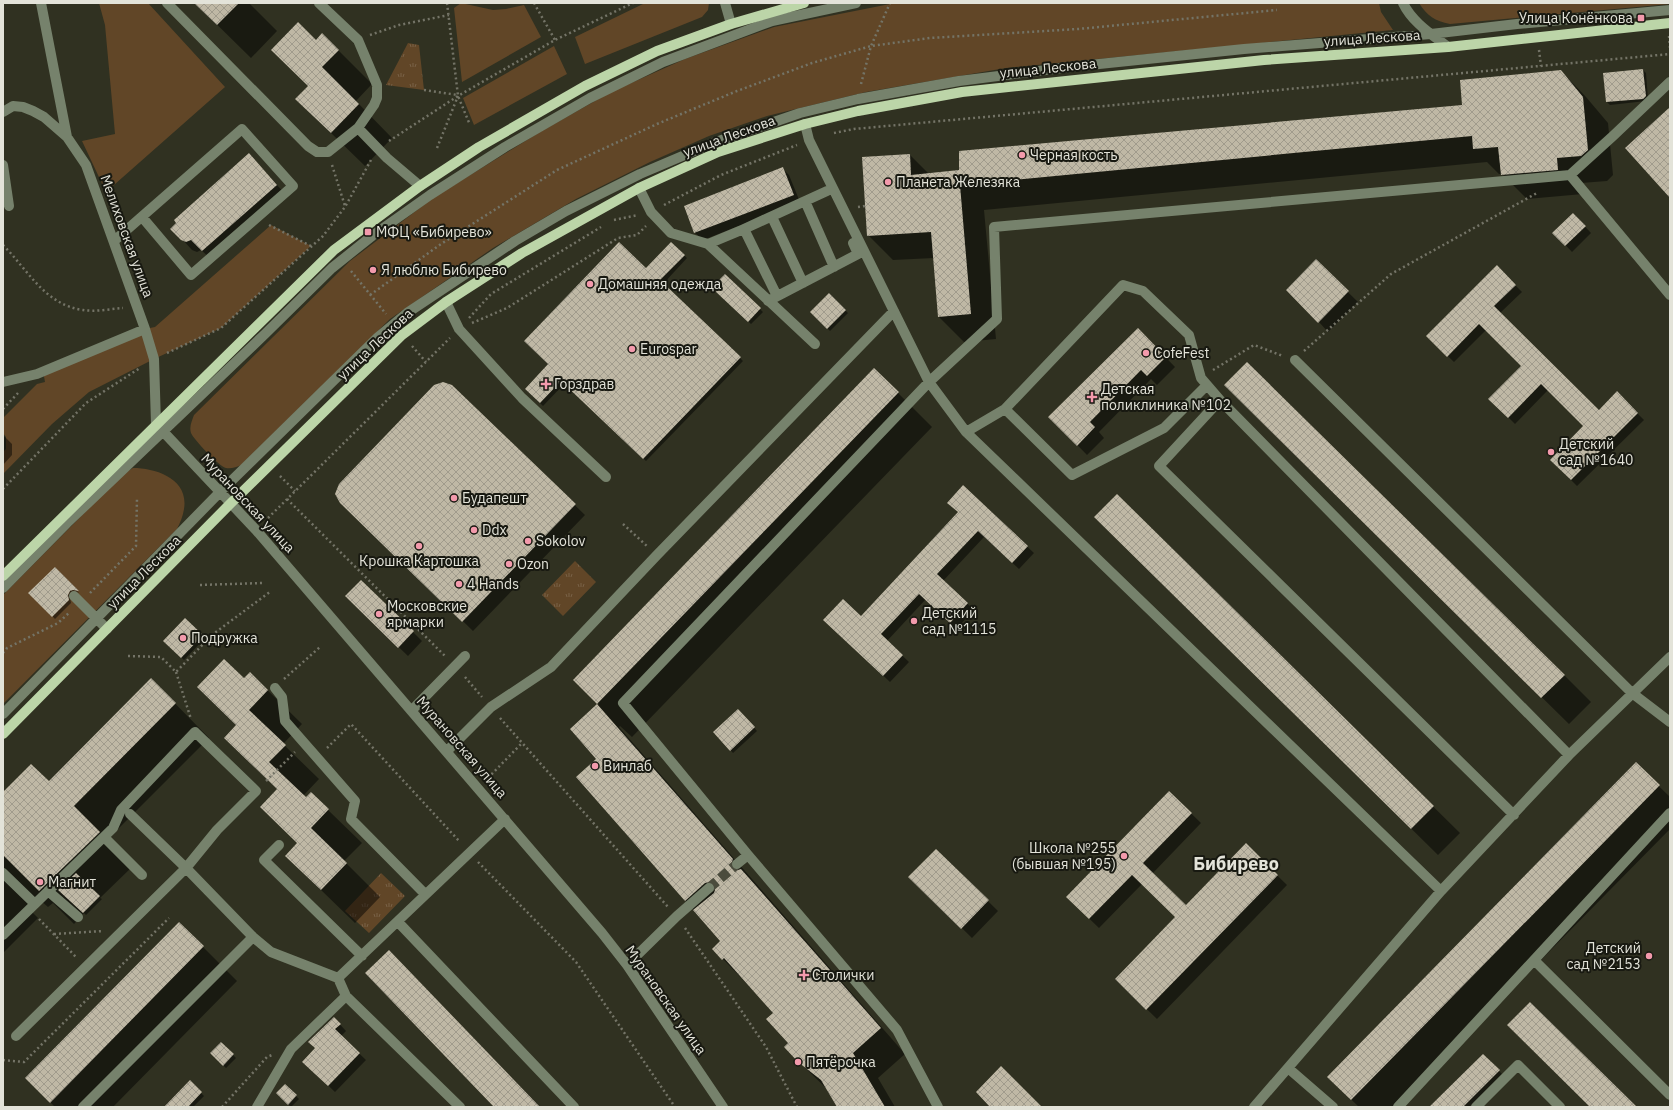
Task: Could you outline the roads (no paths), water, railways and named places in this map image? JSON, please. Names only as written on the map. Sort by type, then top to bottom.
[{"type":"main road","points":[[3,576],[159,428],[334,250],[420,186],[478,147],[585,86],[657,51],[731,24],[804,3]]},
{"type":"main road","name":"улица Лескова","points":[[3,734],[392,344],[446,302],[522,253],[638,188],[718,152],[805,124],[858,111],[962,92],[1256,61],[1448,47],[1670,23]]},
{"type":"street","points":[[41,3],[67,137]]},
{"type":"street","points":[[167,3],[308,146],[317,152],[328,152],[358,128],[374,105],[378,90],[358,40],[319,3]]},
{"type":"street","points":[[725,3],[731,24]]},
{"type":"street","points":[[3,588],[159,428],[342,259],[430,195],[505,147],[590,98],[663,62],[772,21],[856,3]]},
{"type":"street","points":[[1403,3],[1421,27],[1448,47]]},
{"type":"street","name":"улица Лескова","points":[[3,714],[220,492],[368,346],[407,314],[515,241],[566,211],[640,174],[713,144],[800,113],[858,99],[959,81],[1070,67],[1244,49],[1431,34],[1517,24],[1670,10]]},
{"type":"street","points":[[938,1107],[897,1030],[748,855],[623,703],[929,382],[997,319],[994,227],[1570,175],[1670,82]]},
{"type":"street","name":"Мелиховская улица","points":[[3,112],[13,106],[33,111],[44,117],[67,137],[86,165],[145,329],[154,359],[159,428]]},
{"type":"street","points":[[805,124],[809,140],[929,382],[966,432],[1441,891]]},
{"type":"street","points":[[358,128],[420,186]]},
{"type":"street","points":[[114,241],[242,129],[293,186],[191,275],[142,217]]},
{"type":"street","points":[[772,298],[858,254],[827,191],[821,163]]},
{"type":"street","points":[[3,165],[9,206]]},
{"type":"street","points":[[1570,175],[1670,295]]},
{"type":"street","points":[[638,188],[651,212],[671,233],[708,244],[772,298],[815,344]]},
{"type":"street","points":[[708,244],[772,217],[827,191]]},
{"type":"street","points":[[805,201],[834,267]]},
{"type":"street","points":[[772,217],[803,283]]},
{"type":"street","points":[[744,229],[772,298]]},
{"type":"street","points":[[966,432],[1005,409],[1123,285],[1143,291],[1189,334],[1204,382],[1220,400],[1569,755]]},
{"type":"street","points":[[446,302],[459,329],[522,398],[606,477]]},
{"type":"street","points":[[447,751],[491,707],[551,667],[657,555],[894,311]]},
{"type":"street","points":[[3,382],[37,374],[145,329]]},
{"type":"street","points":[[1295,360],[1632,693],[1670,722]]},
{"type":"street","points":[[1005,409],[1072,475],[1164,428],[1204,382]]},
{"type":"street","points":[[1220,400],[1159,466],[1514,815]]},
{"type":"street","name":"Мурановская улица","points":[[159,428],[256,530],[602,933],[627,965],[723,1107]]},
{"type":"street","points":[[77,599],[107,629]]},
{"type":"street","points":[[412,710],[465,656]]},
{"type":"street","points":[[1254,1107],[1441,891],[1569,755],[1670,657]]},
{"type":"street","points":[[275,688],[282,697],[285,721],[354,801],[351,819],[425,894]]},
{"type":"street","points":[[3,935],[113,828],[121,810],[195,732],[256,791],[217,830],[186,868],[16,1036]]},
{"type":"street","points":[[1398,1107],[1670,813]]},
{"type":"street","points":[[130,814],[186,868],[253,937],[271,952],[338,978],[346,996],[460,1107]]},
{"type":"street","points":[[338,978],[505,819]]},
{"type":"street","points":[[104,837],[142,875]]},
{"type":"street","points":[[279,845],[264,860],[362,956]]},
{"type":"street","points":[[737,864],[748,855]]},
{"type":"street","points":[[3,873],[32,906]]},
{"type":"street","points":[[627,965],[677,916],[709,888]]},
{"type":"street","points":[[48,891],[78,917]]},
{"type":"street","points":[[398,922],[574,1107]]},
{"type":"street","points":[[83,1107],[253,937]]},
{"type":"street","points":[[1534,960],[1670,1095]]},
{"type":"street","points":[[257,1107],[291,1049],[346,996]]},
{"type":"street","points":[[1476,1107],[1518,1065],[1560,1107]]},
{"type":"street","points":[[1288,1068],[1333,1107]]},
{"type":"tunnel","points":[[709,888],[737,864]]},
{"type":"place","name":"Улица Конёнкова","points":[[1641,18]]},
{"type":"place","name":"Черная кость","points":[[1022,155]]},
{"type":"place","name":"Планета Железяка","points":[[888,182]]},
{"type":"place","name":"МФЦ «Бибирево»","points":[[368,232]]},
{"type":"place","name":"Я люблю Бибирево","points":[[373,270]]},
{"type":"place","name":"Домашняя одежда","points":[[590,284]]},
{"type":"place","name":"Eurospar","points":[[632,349]]},
{"type":"place","name":"CofeFest","points":[[1146,353]]},
{"type":"place","name":"Горздрав","points":[[546,384]]},
{"type":"place","name":"Детская поликлиника №102","points":[[1092,397]]},
{"type":"place","name":"Детский сад №1640","points":[[1551,452]]},
{"type":"place","name":"Будапешт","points":[[454,498]]},
{"type":"place","name":"Ddx","points":[[474,530]]},
{"type":"place","name":"Sokolov","points":[[528,541]]},
{"type":"place","name":"Крошка Картошка","points":[[419,546]]},
{"type":"place","name":"Ozon","points":[[509,564]]},
{"type":"place","name":"4 Hands","points":[[459,584]]},
{"type":"place","name":"Московские ярмарки","points":[[379,614]]},
{"type":"place","name":"Детский сад №1115","points":[[914,621]]},
{"type":"place","name":"Подружка","points":[[183,638]]},
{"type":"place","name":"Винлаб","points":[[595,766]]},
{"type":"place","name":"Школа №255 (бывшая №195)","points":[[1124,856]]},
{"type":"place","name":"Магнит","points":[[40,882]]},
{"type":"place","name":"Детский сад №2153","points":[[1649,956]]},
{"type":"place","name":"Столички","points":[[804,975]]},
{"type":"place","name":"Пятёрочка","points":[[798,1062]]},
{"type":"district","name":"Бибирево","points":[[1236,863]]}]
